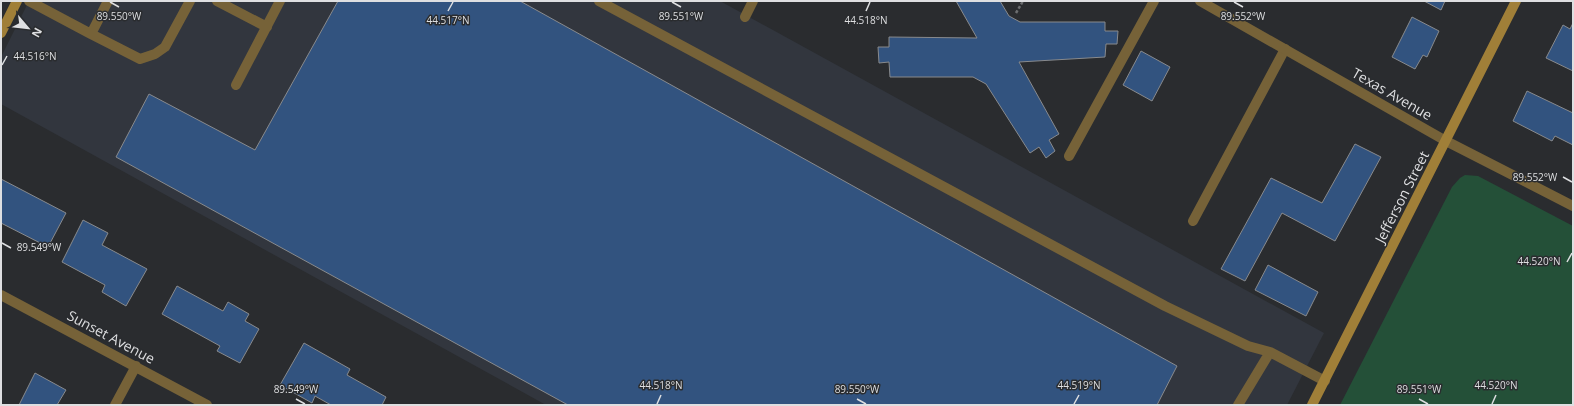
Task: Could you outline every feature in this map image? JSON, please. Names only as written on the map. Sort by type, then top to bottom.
[{"type":"street","points":[[1,33],[17,1]]},
{"type":"street","points":[[29,1],[140,59],[155,54],[165,47],[190,1]]},
{"type":"street","points":[[91,34],[108,1]]},
{"type":"street","points":[[217,1],[267,27]]},
{"type":"street","points":[[236,85],[280,1]]},
{"type":"street","points":[[599,1],[1165,306],[1248,346],[1270,352],[1324,381]]},
{"type":"street","points":[[744,17],[753,1]]},
{"type":"street","points":[[1069,156],[1154,1]]},
{"type":"street","name":"Texas Avenue","points":[[1200,1],[1446,141],[1573,206]]},
{"type":"street","name":"Jefferson Street","points":[[1312,405],[1516,1]]},
{"type":"street","points":[[1193,221],[1285,49]]},
{"type":"street","name":"Sunset Avenue","points":[[1,295],[207,405]]},
{"type":"street","points":[[1238,405],[1270,352]]},
{"type":"street","points":[[115,405],[136,366]]},
{"type":"path","points":[[1016,13],[1023,1]]},
{"type":"shaded area","points":[[29,1],[720,1],[1324,333],[1287,405],[546,405],[1,104],[1,57]]},
{"type":"green space","points":[[1465,175],[1478,176],[1573,226],[1573,405],[1340,405],[1452,187]]},
{"type":"building","points":[[338,1],[520,1],[1177,366],[1157,405],[568,405],[116,157],[149,94],[255,150]]},
{"type":"building","points":[[956,1],[1000,1],[1009,16],[1020,22],[1105,22],[1105,31],[1118,31],[1117,44],[1106,44],[1105,57],[1019,62],[1059,134],[1049,140],[1055,151],[1046,158],[1039,147],[1030,153],[986,84],[973,77],[890,77],[889,62],[879,63],[878,47],[889,47],[889,37],[977,38]]},
{"type":"building","points":[[1424,1],[1445,1],[1441,10]]},
{"type":"building","points":[[1412,17],[1439,31],[1427,57],[1423,55],[1415,69],[1392,57]]},
{"type":"building","points":[[1573,23],[1573,71],[1546,58],[1563,25],[1570,29]]},
{"type":"building","points":[[1141,51],[1170,67],[1152,101],[1123,85]]},
{"type":"building","points":[[1527,91],[1573,113],[1573,145],[1555,136],[1552,141],[1513,121]]},
{"type":"building","points":[[1355,144],[1381,157],[1335,241],[1282,213],[1245,281],[1221,269],[1271,178],[1322,203]]},
{"type":"building","points":[[1,179],[66,213],[48,247],[1,223]]},
{"type":"building","points":[[83,220],[108,233],[102,245],[147,269],[126,306],[102,292],[105,285],[62,262]]},
{"type":"building","points":[[1268,265],[1318,292],[1306,316],[1255,290]]},
{"type":"building","points":[[177,286],[223,311],[228,302],[249,314],[245,321],[259,329],[240,363],[217,351],[220,346],[162,314]]},
{"type":"building","points":[[304,343],[350,369],[347,375],[386,397],[382,405],[331,405],[315,396],[312,403],[280,385]]},
{"type":"building","points":[[35,373],[66,390],[57,405],[19,405]]}]
